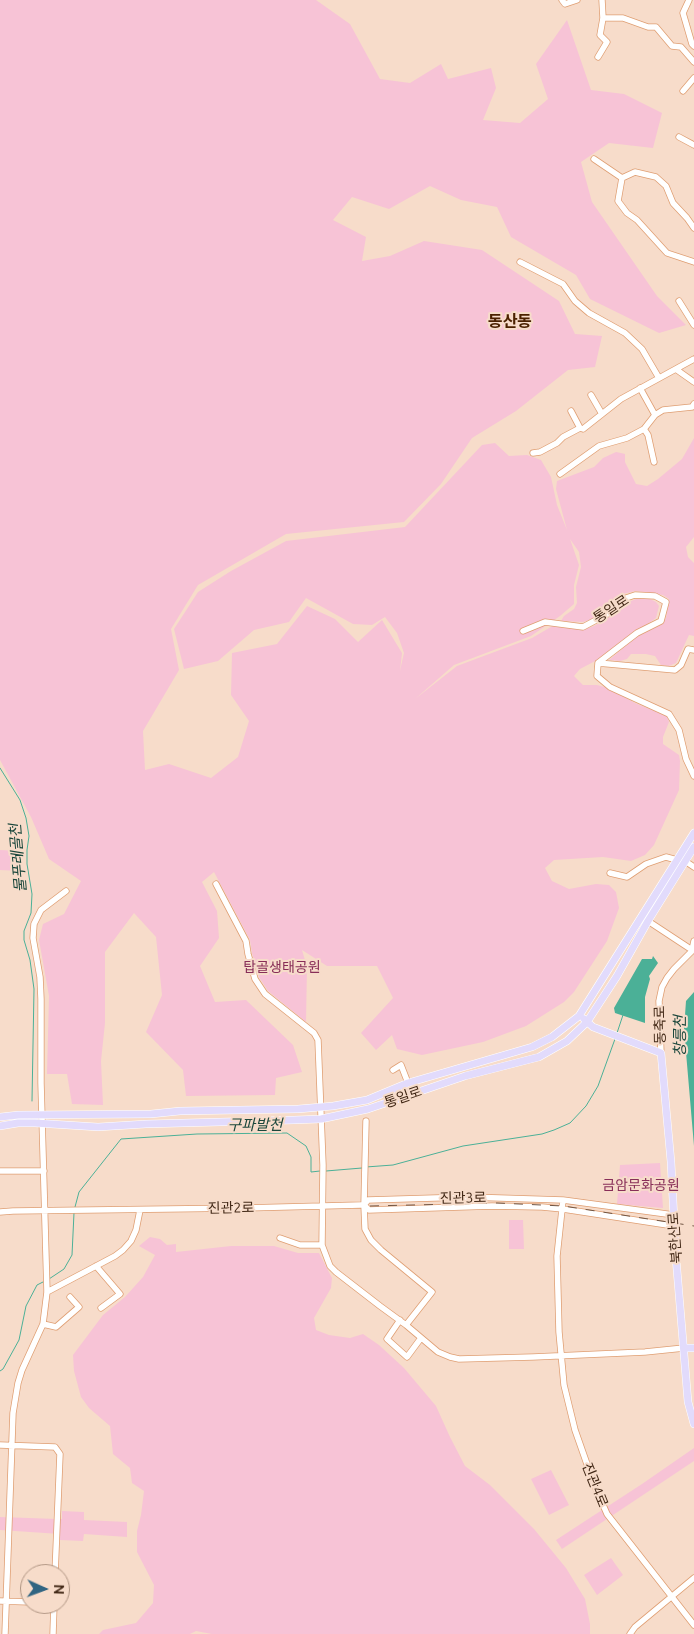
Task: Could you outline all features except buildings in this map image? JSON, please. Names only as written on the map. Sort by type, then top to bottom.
[{"type":"main road","name":"통일로","points":[[0,1117],[18,1115],[98,1127],[322,1118],[368,1109],[465,1076],[539,1057],[566,1040],[587,1022],[617,976],[694,833]]},
{"type":"main road","name":"통일로","points":[[0,1126],[43,1120],[180,1111],[298,1109],[333,1106],[367,1100],[408,1083],[532,1047],[552,1037],[579,1016],[681,860],[694,846]]},
{"type":"main road","points":[[579,1016],[593,1027],[661,1053]]},
{"type":"main road","name":"북한산로","points":[[661,1053],[671,1162],[674,1226],[688,1402],[694,1424]]},
{"type":"main road","points":[[684,1348],[694,1348]]},
{"type":"street","points":[[562,0],[565,4],[577,0]]},
{"type":"street","points":[[598,57],[607,42],[600,35],[603,18],[602,0]]},
{"type":"street","points":[[689,0],[683,12],[694,46]]},
{"type":"street","points":[[603,18],[623,18],[648,27],[656,27],[672,46],[681,47],[694,62]]},
{"type":"street","points":[[683,92],[694,78]]},
{"type":"street","points":[[679,137],[694,145]]},
{"type":"street","points":[[594,159],[622,178]]},
{"type":"street","points":[[622,178],[635,172],[656,177],[666,186],[673,203],[694,228]]},
{"type":"street","points":[[622,178],[618,201],[627,213],[637,220],[667,253],[694,262]]},
{"type":"street","points":[[520,262],[563,284],[575,301],[589,313],[625,333],[642,349],[659,378]]},
{"type":"street","points":[[679,301],[694,325]]},
{"type":"street","points":[[533,452],[540,452],[580,428],[583,429],[621,399],[694,359]]},
{"type":"street","points":[[677,370],[694,382]]},
{"type":"street","points":[[640,388],[655,415]]},
{"type":"street","points":[[591,395],[602,414]]},
{"type":"street","points":[[560,474],[599,446],[627,438],[644,429],[655,415],[663,410],[692,407],[694,404]]},
{"type":"street","points":[[571,411],[580,428]]},
{"type":"street","points":[[644,429],[648,435],[654,462]]},
{"type":"street","name":"통일로","points":[[523,631],[545,622],[583,627],[613,612],[623,599],[635,595],[655,596],[666,602],[661,621],[637,633],[598,662]]},
{"type":"street","points":[[694,650],[688,649],[681,665],[675,670],[598,662],[597,676],[610,687],[669,714],[680,730],[686,759],[694,776]]},
{"type":"street","points":[[610,873],[627,877],[646,864],[666,857],[681,860],[694,867]]},
{"type":"street","points":[[216,884],[246,941],[255,979],[265,994],[314,1033],[318,1040],[323,1165],[322,1245],[330,1266],[336,1272],[406,1324],[438,1352],[459,1359],[645,1352],[684,1348]]},
{"type":"street","points":[[5,1634],[3,1601],[13,1413],[22,1370],[43,1324],[48,1273],[41,1042],[42,999],[33,938],[34,924],[41,910],[66,891]]},
{"type":"street","points":[[648,921],[693,949],[694,941]]},
{"type":"street","name":"동축로","points":[[661,1053],[659,1001],[662,987],[674,969],[693,949]]},
{"type":"street","points":[[393,1070],[400,1065],[408,1083]]},
{"type":"street","points":[[366,1121],[365,1229],[371,1240],[381,1250],[432,1292],[406,1324]]},
{"type":"street","points":[[0,1171],[44,1171]]},
{"type":"street","name":"진관3로","points":[[364,1205],[368,1200],[468,1197],[563,1200],[674,1215]]},
{"type":"street","points":[[561,1355],[557,1260],[563,1200]]},
{"type":"street","name":"진관3로","points":[[323,1206],[364,1205],[369,1210],[497,1206],[563,1209],[674,1226]]},
{"type":"street","name":"진관2로","points":[[45,1210],[323,1206]]},
{"type":"street","points":[[604,1215],[605,1206]]},
{"type":"street","points":[[0,1212],[45,1210]]},
{"type":"street","points":[[47,1289],[115,1256],[131,1241],[136,1230],[140,1210]]},
{"type":"street","points":[[280,1238],[300,1245],[322,1245]]},
{"type":"street","points":[[96,1266],[120,1294],[101,1308]]},
{"type":"street","points":[[43,1324],[56,1327],[79,1307],[70,1297]]},
{"type":"street","points":[[400,1320],[387,1340],[407,1357],[421,1338]]},
{"type":"street","name":"진관4로","points":[[561,1355],[564,1385],[575,1430],[604,1509],[615,1526],[694,1625]]},
{"type":"street","points":[[0,1445],[55,1447],[60,1454],[55,1564]]},
{"type":"street","points":[[630,1634],[635,1627],[670,1596],[694,1578]]},
{"type":"street","points":[[3,1601],[20,1602]]},
{"type":"street","points":[[53,1634],[54,1614]]},
{"type":"green space","name":"탑골생태공원","points":[[0,0],[316,0],[350,24],[380,79],[410,83],[441,64],[448,79],[491,68],[496,88],[483,120],[520,123],[548,99],[536,64],[567,20],[591,90],[624,94],[662,113],[653,148],[609,143],[581,162],[592,202],[657,296],[686,325],[659,333],[590,299],[576,275],[511,237],[497,207],[461,200],[430,186],[389,209],[352,197],[333,220],[366,237],[362,261],[390,256],[424,241],[482,250],[559,301],[575,334],[602,336],[595,367],[568,370],[516,411],[472,438],[441,484],[404,522],[286,534],[198,585],[171,629],[179,670],[143,731],[145,770],[169,764],[211,778],[238,757],[249,721],[231,695],[232,653],[277,644],[307,606],[335,619],[358,642],[382,620],[402,653],[400,671],[404,653],[397,633],[385,617],[372,625],[353,624],[306,598],[289,622],[254,630],[218,661],[184,669],[174,629],[198,592],[231,571],[286,541],[405,527],[482,445],[495,443],[509,456],[527,455],[541,460],[551,477],[557,505],[567,530],[556,489],[557,481],[594,467],[603,458],[616,452],[625,454],[625,462],[636,484],[647,486],[682,459],[694,438],[694,537],[686,547],[688,557],[694,563],[694,636],[689,635],[676,663],[669,666],[661,665],[655,656],[646,654],[631,654],[627,659],[620,661],[609,660],[636,637],[660,625],[666,618],[669,599],[663,595],[636,591],[622,594],[611,608],[595,618],[583,622],[561,621],[564,616],[574,609],[577,603],[576,587],[581,567],[579,552],[570,539],[579,565],[574,585],[574,604],[531,636],[454,665],[415,699],[457,666],[532,638],[556,624],[583,630],[611,616],[621,605],[636,599],[648,598],[659,606],[656,618],[599,659],[580,669],[574,676],[583,685],[597,685],[608,688],[635,703],[667,716],[669,722],[663,737],[663,744],[679,755],[679,790],[654,845],[645,855],[631,861],[603,857],[554,860],[545,868],[552,881],[569,889],[596,884],[609,885],[616,892],[619,908],[607,941],[574,992],[564,1002],[526,1026],[483,1042],[422,1055],[397,1049],[392,1035],[376,1050],[361,1033],[393,998],[377,966],[327,966],[302,950],[307,967],[306,1022],[268,991],[259,977],[250,940],[214,872],[202,882],[217,911],[219,938],[200,966],[215,1002],[246,1000],[293,1045],[302,1072],[276,1078],[275,1095],[186,1096],[183,1070],[146,1032],[162,995],[156,937],[134,913],[105,952],[105,1023],[101,1061],[103,1105],[72,1104],[67,1074],[47,1074],[49,996],[39,940],[43,924],[64,914],[81,881],[49,859],[31,817],[0,760]]},
{"type":"green space","points":[[0,850],[20,851],[19,871],[0,870]]},
{"type":"green space","name":"금암문화공원","points":[[660,1163],[663,1208],[617,1204],[620,1165]]},
{"type":"green space","points":[[509,1220],[523,1220],[524,1249],[509,1249]]},
{"type":"green space","points":[[150,1237],[160,1239],[167,1245],[176,1244],[176,1252],[231,1246],[274,1246],[298,1253],[319,1253],[332,1278],[331,1288],[314,1318],[316,1330],[329,1335],[350,1338],[363,1334],[379,1345],[404,1368],[436,1406],[465,1466],[490,1485],[534,1529],[566,1568],[585,1599],[590,1634],[212,1634],[196,1631],[190,1634],[99,1634],[103,1630],[136,1623],[153,1603],[154,1585],[137,1552],[137,1531],[144,1491],[132,1483],[130,1468],[113,1454],[110,1426],[89,1408],[81,1397],[74,1371],[73,1355],[103,1315],[125,1297],[143,1277],[155,1255],[139,1246]]},
{"type":"green space","points":[[694,1448],[694,1461],[562,1549],[556,1540]]},
{"type":"green space","points":[[551,1470],[569,1505],[549,1515],[531,1479]]},
{"type":"green space","points":[[62,1511],[84,1512],[84,1520],[127,1522],[127,1537],[84,1534],[83,1541],[60,1540],[60,1534],[0,1530],[0,1517],[62,1519]]},
{"type":"green space","points":[[611,1558],[623,1575],[597,1595],[584,1575]]},
{"type":"water","points":[[653,956],[658,963],[649,976],[650,979],[645,997],[645,1023],[615,1013],[614,1008],[642,959],[652,959]]},
{"type":"water","points":[[694,992],[694,1146],[684,1029],[686,1001]]},
{"type":"waterway","name":"물푸레골천","points":[[0,768],[20,800],[29,836],[27,864],[32,894],[31,913],[24,931],[24,940],[30,960],[34,989],[32,1101]]},
{"type":"waterway","name":"구파발천","points":[[617,1033],[623,1015]]},
{"type":"waterway","name":"구파발천","points":[[366,1167],[393,1165],[463,1146],[542,1134],[570,1123],[586,1106],[598,1086],[615,1039]]},
{"type":"waterway","name":"구파발천","points":[[75,1207],[79,1192],[121,1139],[197,1134],[287,1133],[306,1146],[311,1157],[311,1172],[320,1171]]},
{"type":"waterway","name":"구파발천","points":[[326,1171],[362,1168]]},
{"type":"waterway","name":"구파발천","points":[[49,1279],[64,1269],[72,1255],[74,1213]]},
{"type":"waterway","name":"구파발천","points":[[0,1371],[3,1369],[19,1340],[26,1306],[37,1285],[43,1282]]},
{"type":"railway","points":[[370,1206],[497,1203],[563,1206],[694,1226]]},
{"type":"district","name":"동산동","points":[[510,322]]},
{"type":"water label","name":"창릉천","points":[[680,1036]]}]
